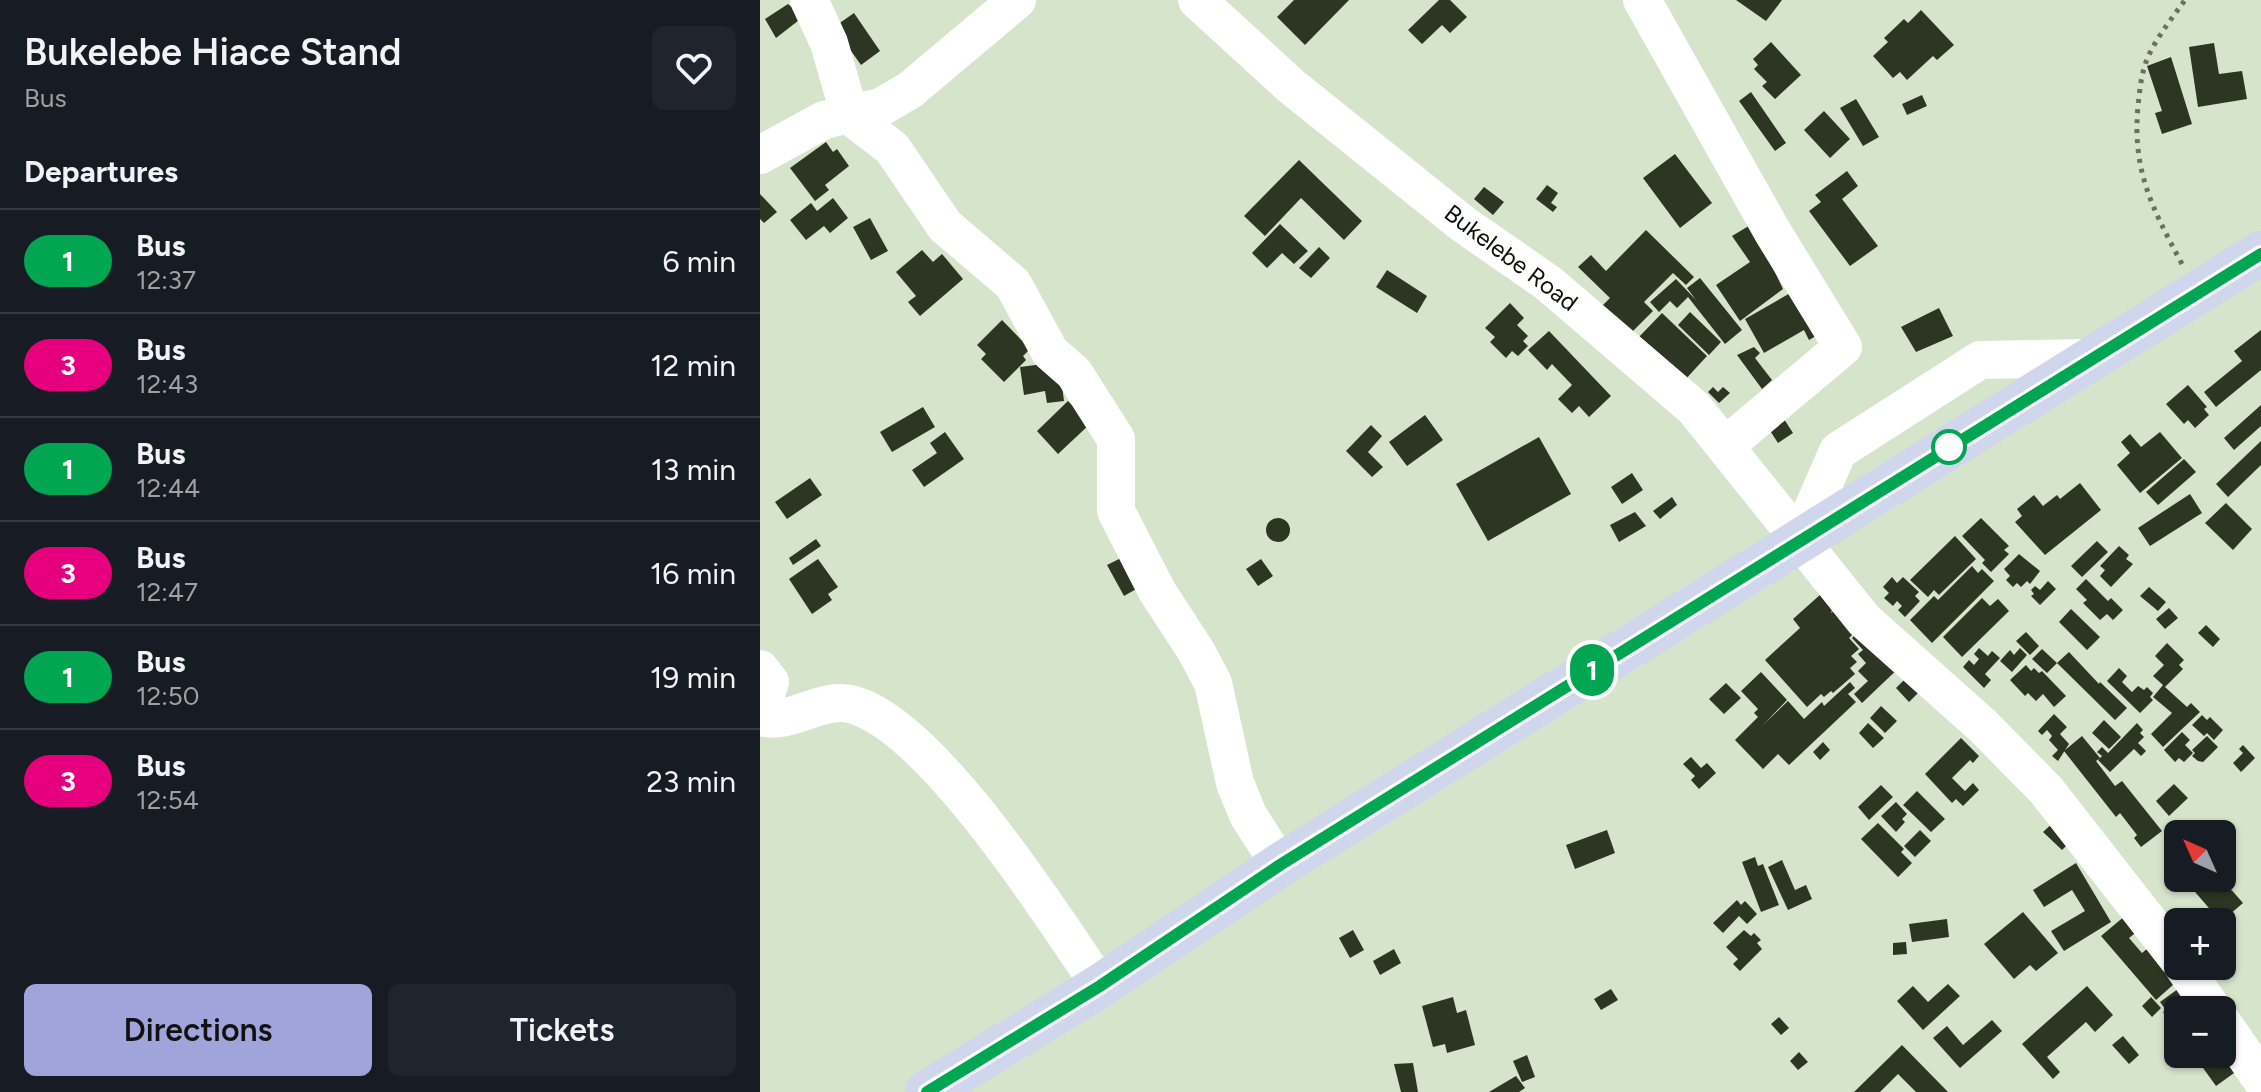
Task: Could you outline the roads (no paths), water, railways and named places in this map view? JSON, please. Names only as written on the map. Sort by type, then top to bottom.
[{"type":"highway","points":[[934,1090],[1100,986],[1280,865],[2261,253]]},
{"type":"street","points":[[809,0],[829,43],[850,116],[892,148],[945,226],[1013,284],[1050,352],[1074,373],[1116,439],[1116,511],[1157,591],[1213,683],[1235,783],[1248,815],[1280,865]]},
{"type":"street","points":[[760,155],[824,120],[881,107],[910,90],[1017,0]]},
{"type":"street","name":"Bukelebe Road","points":[[1197,0],[1291,86],[1463,224],[1548,283],[1694,408],[1864,620],[1983,726],[2046,790],[2164,941]]},
{"type":"street","points":[[1642,0],[1772,231],[1843,347],[1725,446]]},
{"type":"street","points":[[760,669],[770,682],[760,711]]},
{"type":"street","points":[[760,717],[780,719],[842,702],[863,708],[900,732],[965,797],[1100,986]]},
{"type":"street","points":[[2236,1042],[2261,1079]]}]
